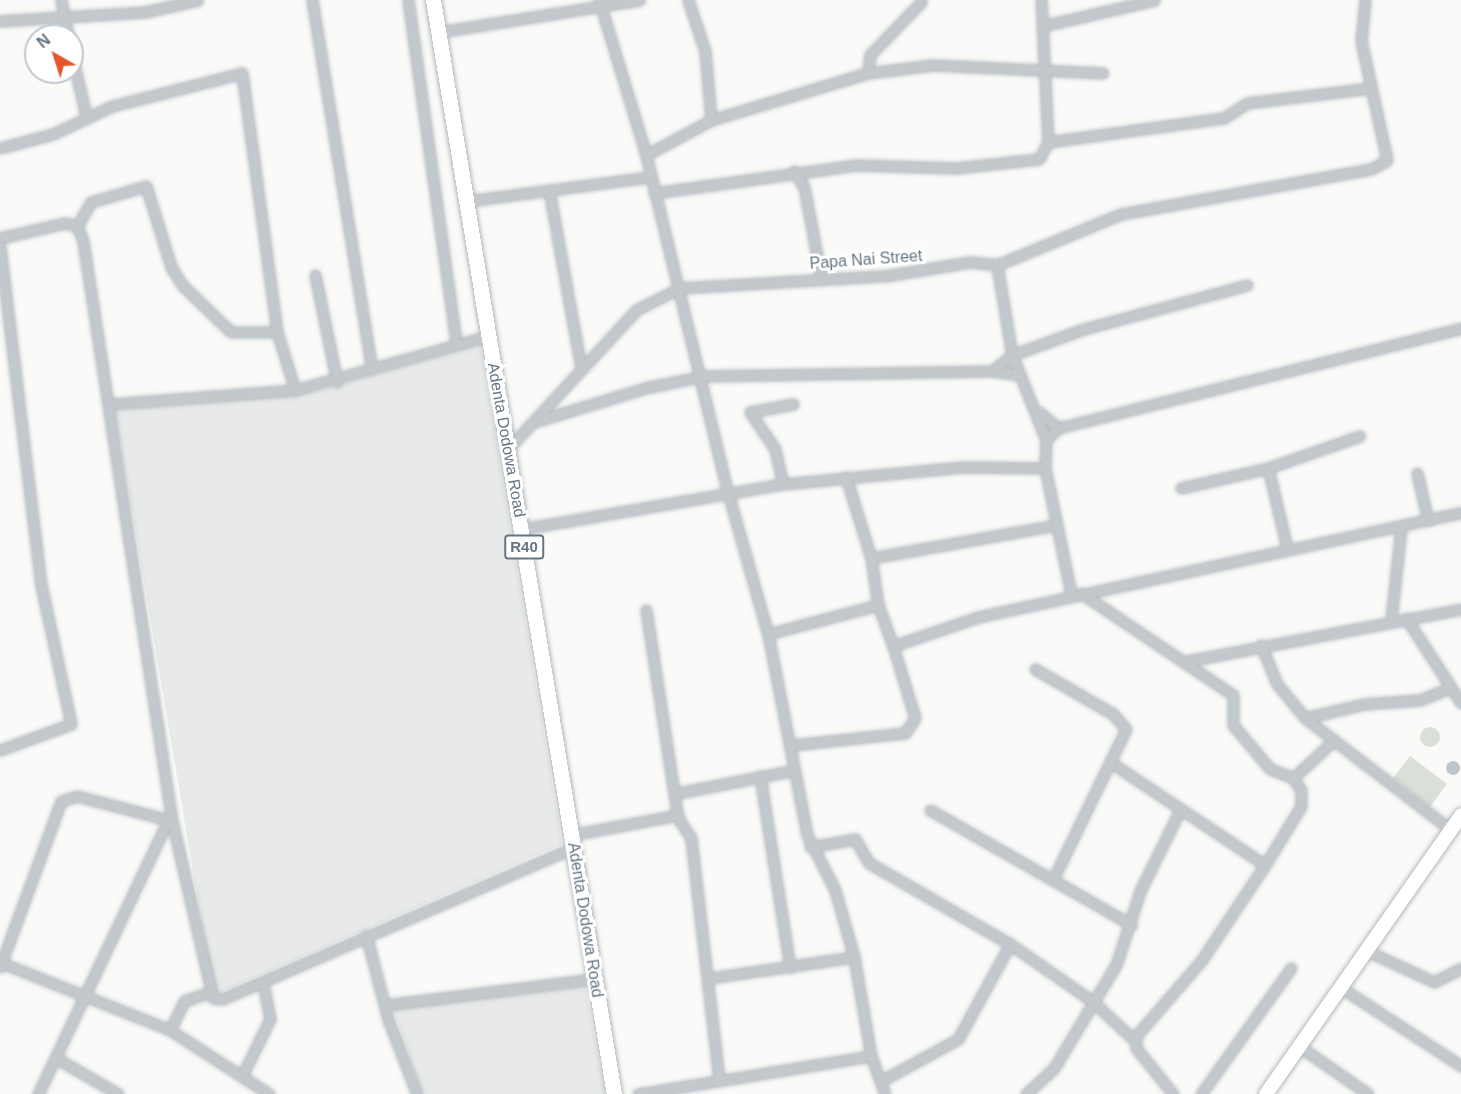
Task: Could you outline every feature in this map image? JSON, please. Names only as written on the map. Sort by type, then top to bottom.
[{"type":"main road","name":"Adenta Dodowa Road","points":[[433,0],[614,1094]]},
{"type":"street","points":[[61,0],[65,24]]},
{"type":"street","points":[[143,0],[145,12]]},
{"type":"street","points":[[0,21],[145,12],[198,0]]},
{"type":"street","points":[[312,0],[372,369]]},
{"type":"street","points":[[408,0],[456,343]]},
{"type":"street","points":[[439,33],[601,4],[639,0]]},
{"type":"street","points":[[687,0],[705,51],[711,120]]},
{"type":"street","points":[[654,192],[811,169],[1030,163],[1043,154],[1048,142],[1046,25],[1041,0]]},
{"type":"street","points":[[1046,25],[1154,0]]},
{"type":"street","points":[[1048,142],[1224,118],[1247,103],[1371,88],[1361,40],[1365,0]]},
{"type":"street","points":[[868,73],[870,55],[921,2]]},
{"type":"street","points":[[601,4],[646,155],[703,376],[728,493],[768,634],[792,745],[810,847],[835,890],[854,957],[871,1056],[885,1094]]},
{"type":"street","points":[[646,155],[711,120],[868,73],[933,65],[1103,73]]},
{"type":"street","points":[[0,148],[53,134],[86,116],[242,73],[277,332],[296,390]]},
{"type":"street","points":[[79,84],[86,116]]},
{"type":"street","name":"Papa Nai Street","points":[[507,450],[636,310],[680,288],[821,277],[903,274],[970,262],[997,266],[1121,214],[1315,178],[1355,174],[1387,160],[1371,88]]},
{"type":"street","points":[[804,187],[811,169]]},
{"type":"street","points":[[794,171],[804,187],[821,277]]},
{"type":"street","points":[[467,201],[650,177]]},
{"type":"street","points":[[277,332],[231,332],[183,286],[171,267],[146,186],[91,202],[77,226],[112,404],[169,822],[210,992],[222,999],[572,842],[678,815]]},
{"type":"street","points":[[549,190],[581,368]]},
{"type":"street","points":[[0,237],[65,223],[77,226]]},
{"type":"street","points":[[0,247],[41,585],[71,724],[0,750]]},
{"type":"street","points":[[997,266],[1012,356],[1019,375],[1039,412],[1046,440],[1045,468],[1057,525],[1076,594],[1187,661],[1233,695],[1233,725],[1248,747],[1267,767],[1293,778],[1301,790],[1301,806],[1201,961],[1134,1040]]},
{"type":"street","points":[[315,275],[336,382]]},
{"type":"street","points":[[992,371],[1012,356],[1168,303],[1247,285]]},
{"type":"street","points":[[1046,440],[1058,428],[1461,328]]},
{"type":"street","points":[[112,404],[296,390],[336,382],[456,343],[488,336]]},
{"type":"street","points":[[532,423],[625,393],[703,376],[992,371],[1019,375]]},
{"type":"street","points":[[783,484],[775,449],[750,412],[794,405]]},
{"type":"street","points":[[1039,412],[1058,428]]},
{"type":"street","points":[[1181,488],[1268,468],[1360,436]]},
{"type":"street","points":[[522,529],[783,484],[962,466],[1045,468]]},
{"type":"street","points":[[1268,468],[1287,548]]},
{"type":"street","points":[[1418,473],[1428,521]]},
{"type":"street","points":[[792,745],[910,728],[915,718],[878,605],[871,558],[846,477]]},
{"type":"street","points":[[893,646],[987,614],[1287,548],[1401,528],[1461,513]]},
{"type":"street","points":[[871,558],[1057,525]]},
{"type":"street","points":[[1391,620],[1401,528]]},
{"type":"street","points":[[768,634],[878,605]]},
{"type":"street","points":[[1187,661],[1391,620],[1461,609]]},
{"type":"street","points":[[646,610],[678,793],[678,815],[691,838],[710,978],[708,1020],[719,1079]]},
{"type":"street","points":[[1406,618],[1461,703]]},
{"type":"street","points":[[1261,645],[1277,684],[1305,718],[1331,743],[1451,830]]},
{"type":"street","points":[[1035,669],[1121,721],[1126,729],[1054,877]]},
{"type":"street","points":[[1305,718],[1365,704],[1420,700],[1450,688]]},
{"type":"street","points":[[1293,778],[1331,743]]},
{"type":"street","points":[[1110,762],[1265,865]]},
{"type":"street","points":[[678,793],[795,770]]},
{"type":"street","points":[[760,776],[790,968]]},
{"type":"street","points":[[169,822],[77,796],[61,801],[1,965],[170,1030],[269,1094]]},
{"type":"street","points":[[930,810],[1054,877],[1132,925]]},
{"type":"street","points":[[1026,1094],[1054,1068],[1092,1001],[1116,965],[1132,925],[1140,891],[1180,810]]},
{"type":"street","points":[[1266,1094],[1461,816]]},
{"type":"street","points":[[38,1094],[87,998],[169,822]]},
{"type":"street","points":[[810,847],[852,838],[869,864],[1010,944],[1092,1001],[1134,1040],[1173,1094]]},
{"type":"street","points":[[366,935],[385,1005],[417,1094]]},
{"type":"street","points":[[880,1081],[958,1039],[1010,944]]},
{"type":"street","points":[[1367,951],[1434,982],[1459,973]]},
{"type":"street","points":[[710,978],[854,957]]},
{"type":"street","points":[[1201,1094],[1291,968]]},
{"type":"street","points":[[385,1005],[595,979]]},
{"type":"street","points":[[242,1076],[270,1019],[263,982]]},
{"type":"street","points":[[1340,987],[1461,1066]]},
{"type":"street","points":[[170,1030],[184,1001],[210,992]]},
{"type":"street","points":[[1299,1046],[1368,1094]]},
{"type":"street","points":[[638,1094],[871,1056]]},
{"type":"street","points":[[56,1058],[118,1094]]},
{"type":"street","points":[[1158,1094],[1166,1086]]},
{"type":"shaded area","points":[[480,343],[562,844],[214,995],[115,410],[318,391]]},
{"type":"shaded area","points":[[1426,727],[1434,727],[1440,733],[1440,741],[1434,747],[1426,747],[1420,741],[1420,733]]},
{"type":"shaded area","points":[[1410,756],[1447,784],[1430,807],[1393,778]]},
{"type":"shaded area","points":[[1450,761],[1456,761],[1460,768],[1456,775],[1450,775],[1446,771],[1446,765]]},
{"type":"shaded area","points":[[585,986],[605,1094],[423,1094],[393,1008]]}]
